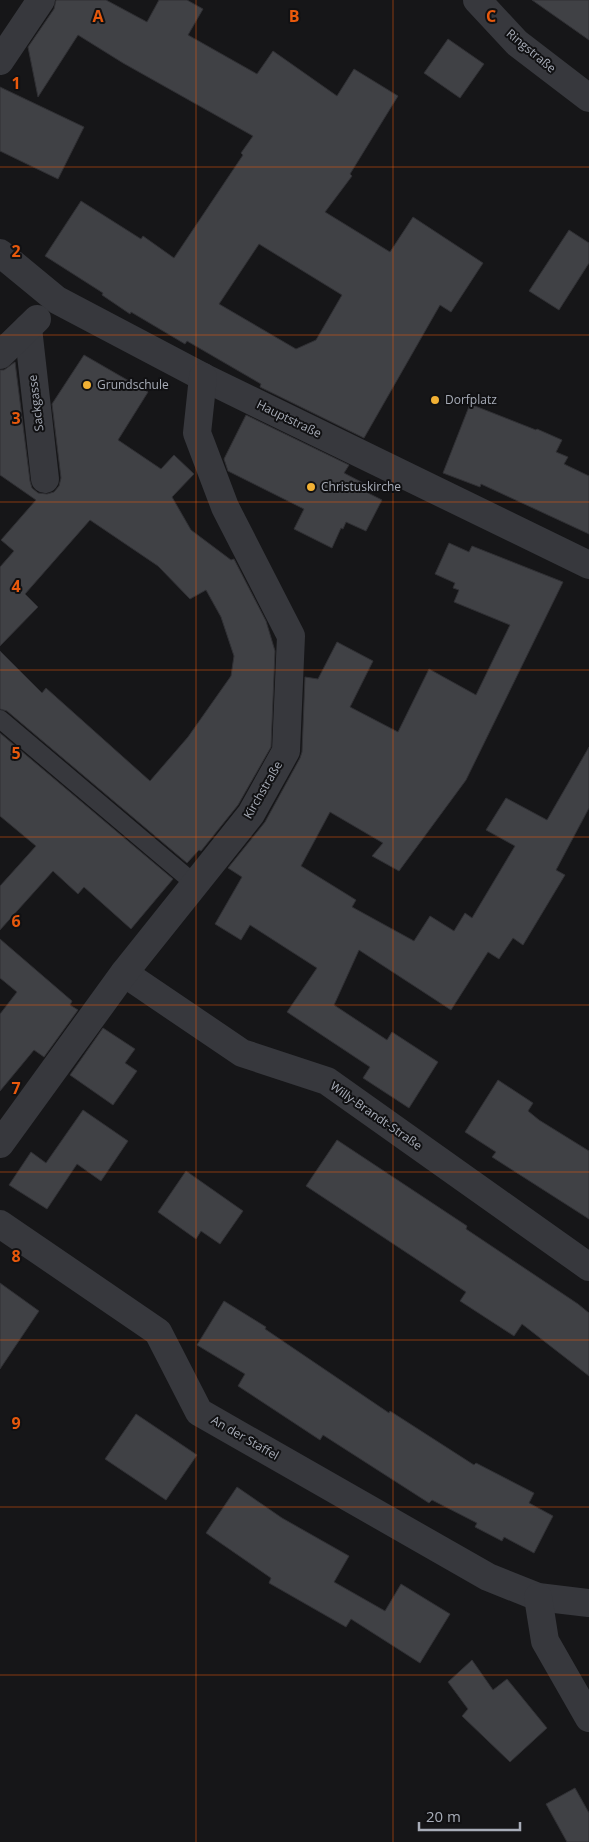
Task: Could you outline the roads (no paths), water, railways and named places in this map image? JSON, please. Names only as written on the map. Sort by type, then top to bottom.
[{"type":"street","points":[[0,61],[41,0]]},
{"type":"street","name":"Ringstraße","points":[[476,0],[517,43],[589,98]]},
{"type":"street","name":"Hauptstraße","points":[[0,253],[57,300],[204,377],[589,565]]},
{"type":"street","points":[[0,355],[57,300]]},
{"type":"street","name":"Sackgasse","points":[[28,328],[45,479]]},
{"type":"street","name":"Kirchstraße","points":[[0,1144],[124,973],[258,805],[286,751],[291,636],[225,507],[197,433],[204,377]]},
{"type":"street","name":"Willy-Brandt-Straße","points":[[124,973],[242,1053],[328,1081],[589,1267]]},
{"type":"street","name":"An der Staffel","points":[[0,1224],[158,1332],[200,1412],[488,1577],[538,1597],[589,1602]]},
{"type":"street","points":[[538,1597],[545,1641],[589,1718]]},
{"type":"lane","points":[[0,720],[196,884]]},
{"type":"place","name":"Grundschule","points":[[87,385]]},
{"type":"place","name":"Dorfplatz","points":[[435,400]]},
{"type":"place","name":"Christuskirche","points":[[311,487]]}]
